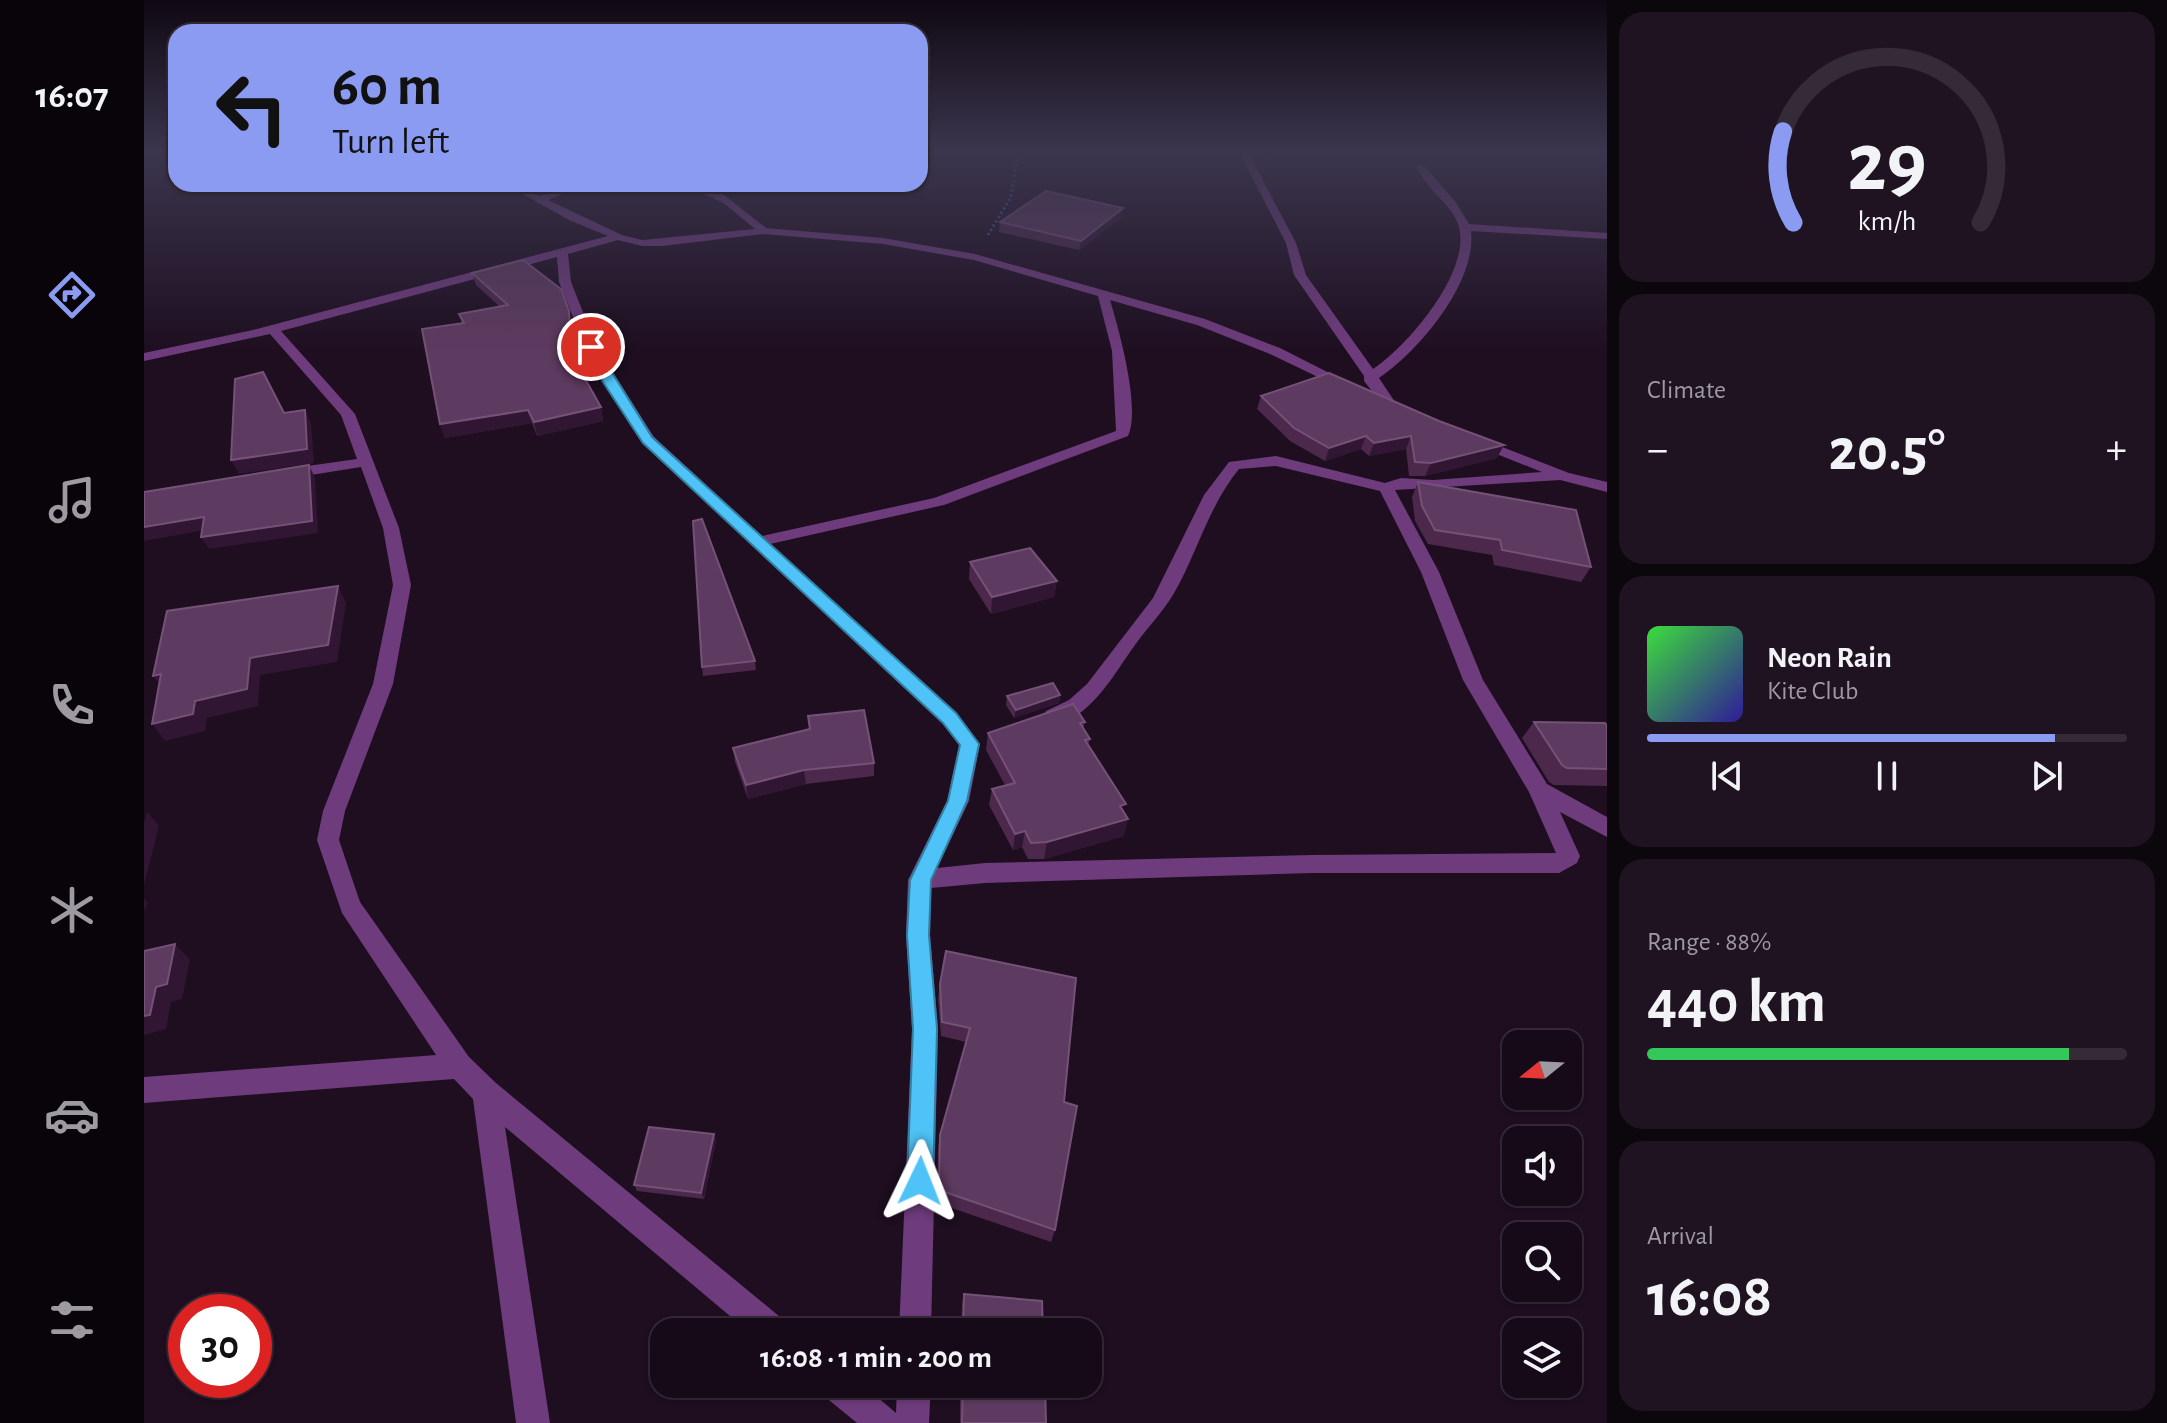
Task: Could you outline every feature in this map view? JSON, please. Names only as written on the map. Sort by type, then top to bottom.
[{"type":"street","points":[[578,218],[618,237],[642,243],[763,231],[883,241],[975,257],[1201,322],[1275,351],[1404,411]]},
{"type":"street","points":[[751,218],[763,231]]},
{"type":"street","points":[[1278,218],[1291,243],[1300,275],[1390,405]]},
{"type":"street","points":[[1369,378],[1403,353],[1423,331],[1462,262],[1465,227],[1459,218]]},
{"type":"street","points":[[1465,227],[1607,236]]},
{"type":"street","points":[[144,357],[273,329],[618,237]]},
{"type":"street","points":[[562,252],[565,282],[591,347],[609,382],[648,440],[976,741],[958,801],[920,880],[918,935],[925,1029],[915,1318]]},
{"type":"street","points":[[760,541],[938,502],[1123,433],[1125,422],[1118,351],[1103,294]]},
{"type":"street","points":[[273,329],[348,414],[391,528],[402,585],[383,684],[334,811],[328,840],[350,906],[459,1066],[486,1093],[757,1318]]},
{"type":"street","points":[[1462,435],[1564,476],[1607,487]]},
{"type":"street","points":[[1036,722],[1073,709],[1095,689],[1131,636],[1163,597],[1219,481],[1234,465],[1276,461],[1386,488],[1401,483],[1433,485],[1564,476]]},
{"type":"street","points":[[262,478],[366,462]]},
{"type":"street","points":[[920,880],[985,873],[1312,864],[1559,864],[1569,856],[1539,790],[1473,680],[1430,572],[1386,488]]},
{"type":"street","points":[[1539,790],[1607,828]]},
{"type":"street","points":[[144,1090],[459,1066]]},
{"type":"street","points":[[486,1093],[533,1423]]},
{"type":"street","points":[[853,1398],[883,1423]]},
{"type":"street","points":[[912,1423],[913,1398]]},
{"type":"path","points":[[975,257],[998,218]]},
{"type":"building","points":[[1005,218],[1110,218],[1081,241],[1000,222]]},
{"type":"building","points":[[523,260],[561,289],[569,311],[571,354],[601,407],[534,422],[528,410],[440,424],[422,329],[464,323],[459,314],[508,305],[472,273]]},
{"type":"building","points":[[263,372],[284,413],[305,410],[307,449],[231,460],[235,379]]},
{"type":"building","points":[[1329,373],[1439,421],[1504,445],[1431,463],[1415,462],[1411,436],[1374,443],[1366,436],[1329,448],[1294,428],[1261,396]]},
{"type":"building","points":[[309,465],[312,521],[201,537],[204,517],[144,527],[144,492]]},
{"type":"building","points":[[1418,482],[1576,510],[1591,567],[1502,550],[1500,540],[1435,530],[1422,506]]},
{"type":"building","points":[[702,519],[755,661],[702,667],[693,521]]},
{"type":"building","points":[[1030,548],[1057,581],[992,597],[970,562]]},
{"type":"building","points":[[338,586],[328,645],[250,658],[247,689],[195,701],[193,714],[152,724],[161,674],[153,676],[167,611]]},
{"type":"building","points":[[1053,683],[1060,695],[1016,710],[1007,696]]},
{"type":"building","points":[[1073,704],[1085,722],[1080,723],[1090,739],[1085,740],[1126,804],[1120,806],[1128,819],[1047,842],[1031,843],[1025,831],[1015,834],[992,789],[1015,783],[988,733]]},
{"type":"building","points":[[864,710],[874,763],[804,770],[746,785],[733,748],[810,729],[808,716]]},
{"type":"building","points":[[1534,722],[1605,723],[1607,769],[1567,768],[1562,765]]},
{"type":"building","points":[[175,944],[167,984],[156,987],[150,1015],[144,1016],[144,951]]},
{"type":"building","points":[[946,951],[1076,978],[1064,1102],[1077,1106],[1055,1230],[939,1190],[940,1135],[970,1028],[942,1022],[940,984]]},
{"type":"building","points":[[649,1127],[714,1134],[701,1193],[634,1185]]},
{"type":"building","points":[[964,1294],[1042,1301],[1043,1318],[963,1318]]},
{"type":"building","points":[[963,1398],[1045,1398],[1046,1423],[962,1423]]},
{"type":"route","points":[[591,347],[609,382],[648,440],[949,718],[970,744],[958,801],[920,880],[918,935],[925,1029],[920,1181]]}]
